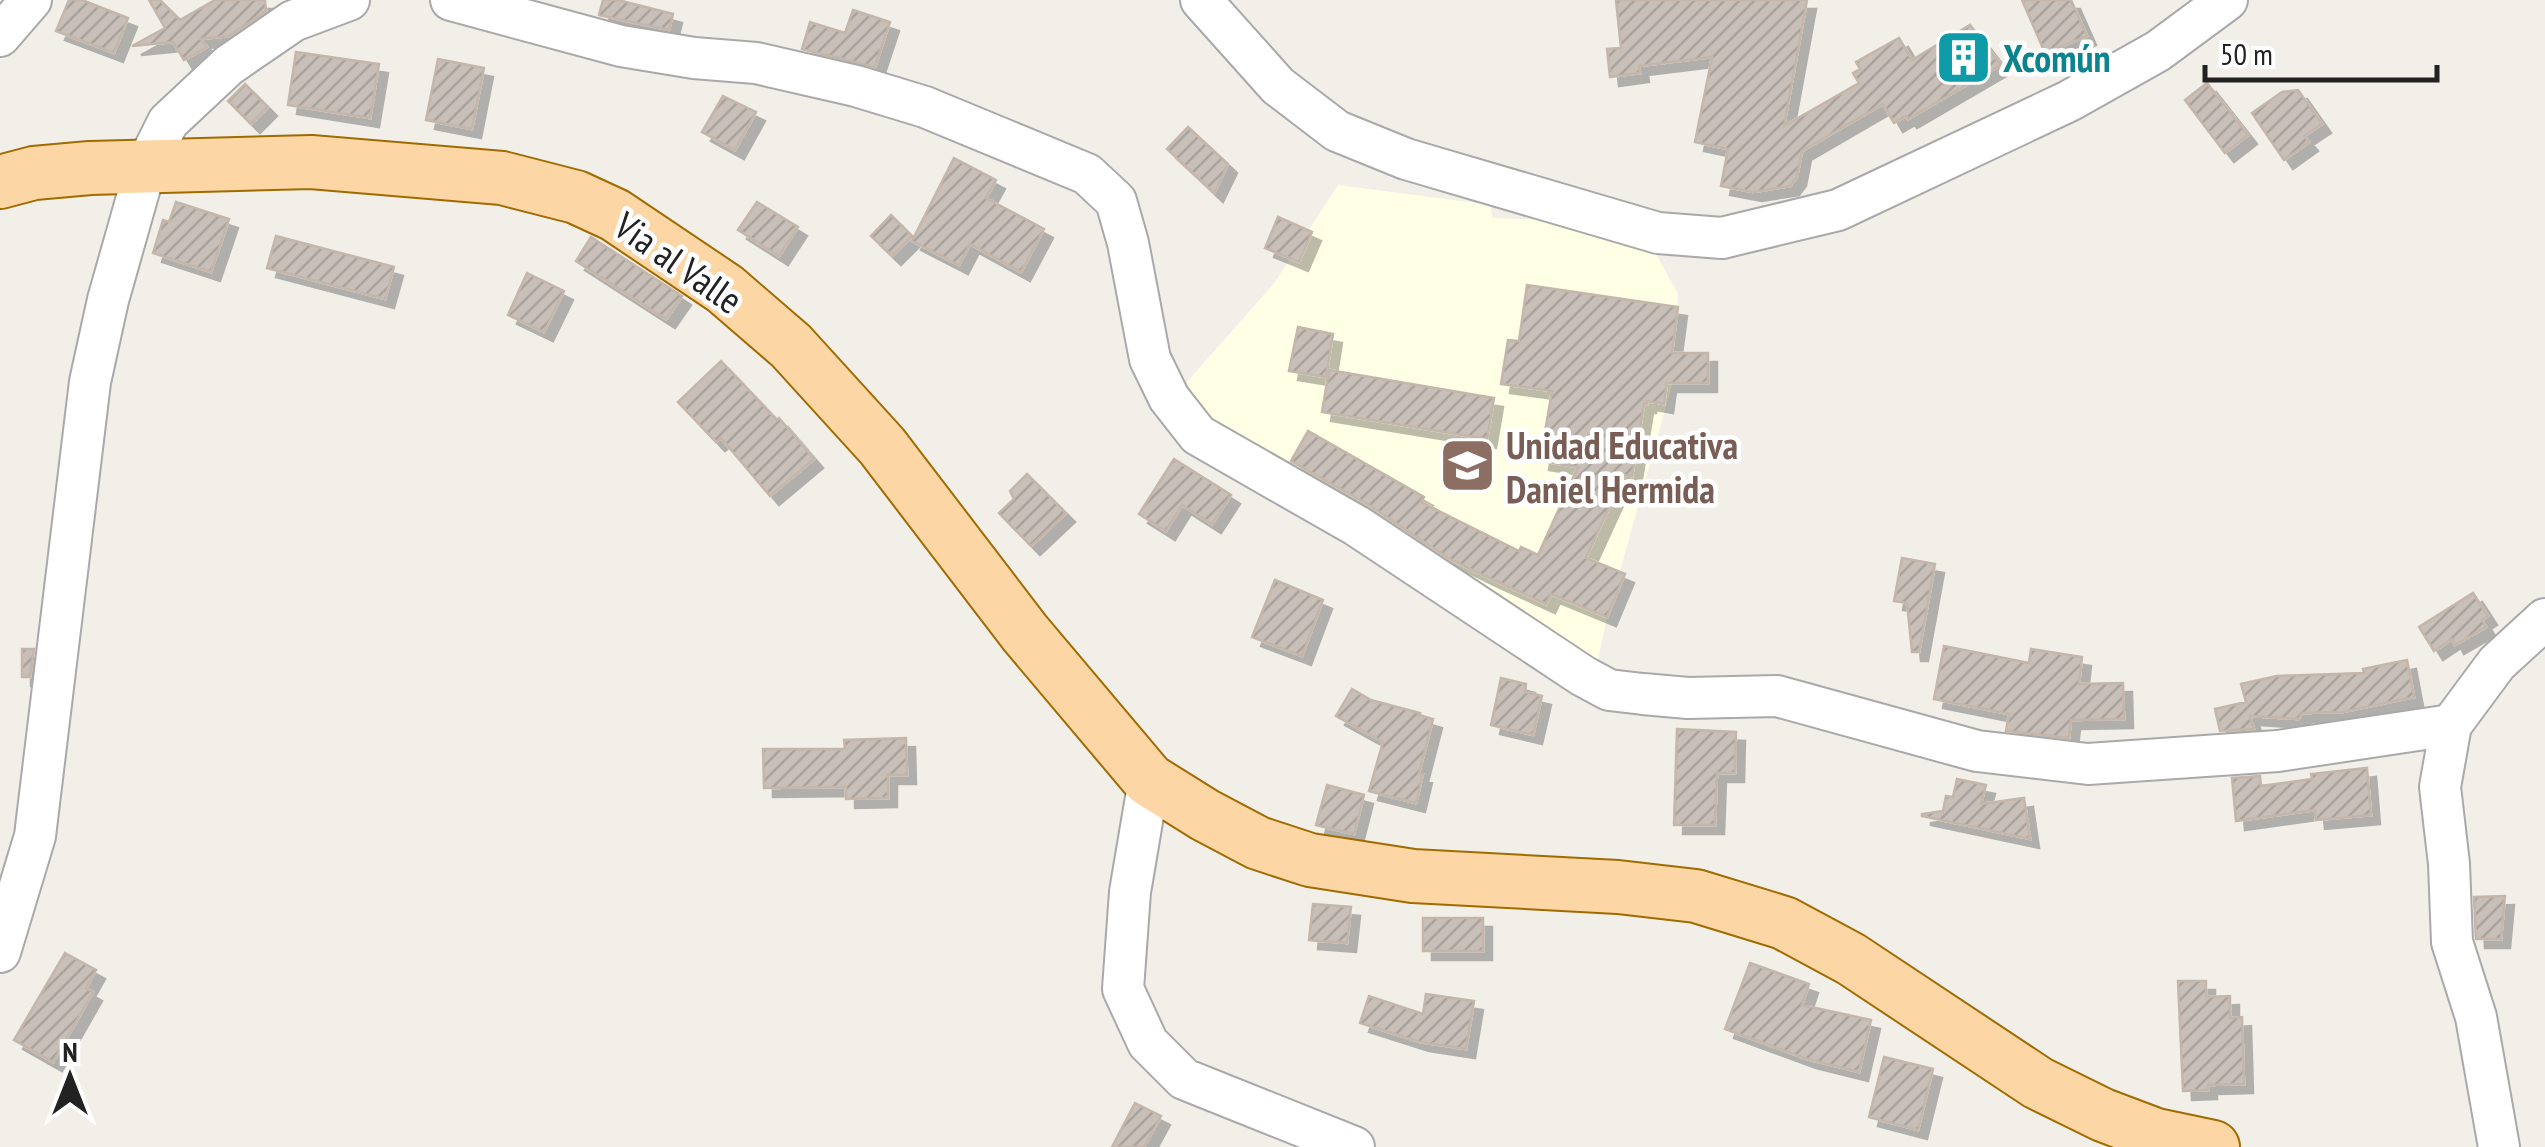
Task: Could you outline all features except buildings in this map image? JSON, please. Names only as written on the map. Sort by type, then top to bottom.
[{"type":"main road","name":"Via al Valle","points":[[0,182],[34,173],[90,168],[311,162],[502,178],[576,198],[615,214],[725,289],[791,346],[882,446],[1025,633],[1149,780],[1205,815],[1258,843],[1310,860],[1414,876],[1618,886],[1696,896],[1784,923],[1850,960],[2038,1083],[2102,1115],[2156,1135],[2213,1147]]},
{"type":"street","points":[[0,36],[30,0]]},
{"type":"street","points":[[0,952],[35,836],[90,382],[108,300],[146,166],[168,122],[229,65],[294,21],[349,0]]},
{"type":"street","points":[[451,0],[621,46],[694,58],[756,62],[856,86],[925,106],[1086,174],[1116,200],[1150,359],[1169,398],[1198,435],[1357,526],[1610,690],[1688,698],[1777,696],[1977,750],[2088,764],[2278,750],[2451,725]]},
{"type":"street","points":[[1200,0],[1278,86],[1337,131],[1406,159],[1658,233],[1722,238],[1838,210],[2069,101],[2158,51],[2227,0]]},
{"type":"street","points":[[2499,1147],[2476,1017],[2452,942],[2449,864],[2440,787],[2451,725],[2496,663],[2545,620]]},
{"type":"street","points":[[1149,780],[1130,892],[1123,990],[1148,1043],[1184,1080],[1354,1147]]},
{"type":"shaded area","name":"Unidad Educativa Daniel Hermida","points":[[1338,185],[1491,205],[1492,218],[1551,220],[1655,252],[1678,294],[1672,385],[1597,664],[1203,419],[1187,382],[1275,282]]},
{"type":"place","name":"Xcomún","points":[[1964,57]]},
{"type":"place","name":"Unidad Educativa Daniel Hermida","points":[[1467,466]]}]
